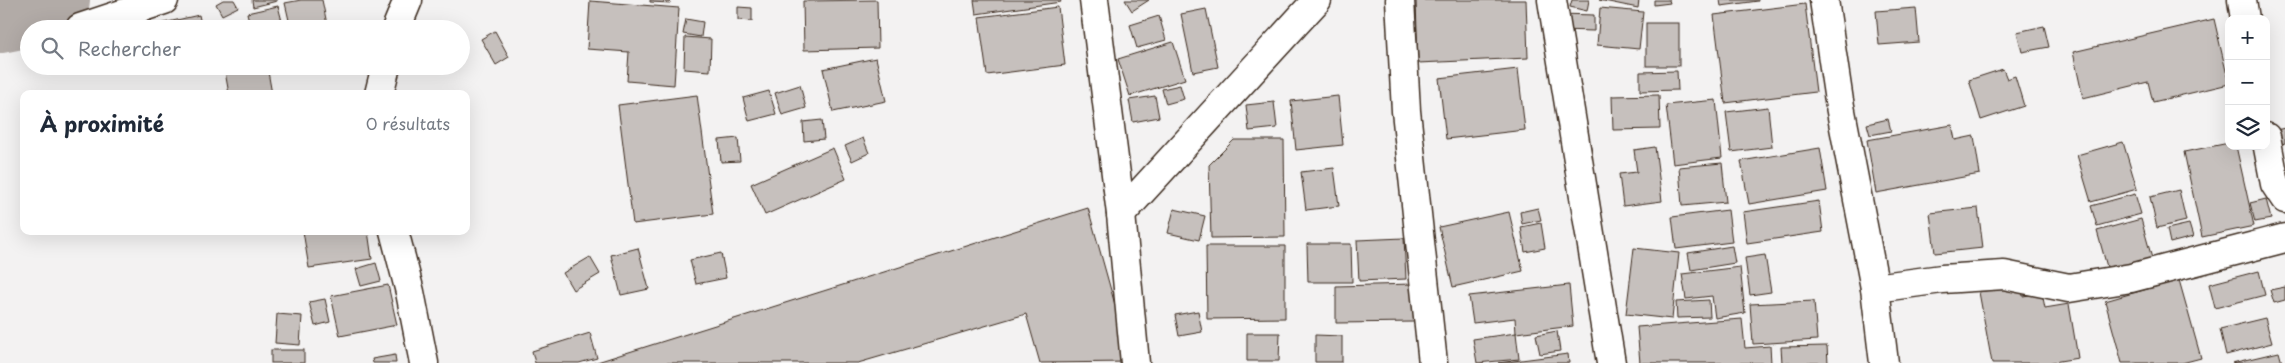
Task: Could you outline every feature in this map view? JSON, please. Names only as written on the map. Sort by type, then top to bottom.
[{"type":"street","points":[[104,20],[164,0]]},
{"type":"street","points":[[400,20],[408,0]]},
{"type":"street","points":[[1094,0],[1120,214],[1135,363]]},
{"type":"street","points":[[1120,214],[1317,0]]},
{"type":"street","points":[[1400,0],[1406,111],[1432,363]]},
{"type":"street","points":[[1552,0],[1611,363]]},
{"type":"street","points":[[1824,0],[1839,101],[1875,288],[1884,363]]},
{"type":"street","points":[[2242,0],[2244,15]]},
{"type":"street","points":[[380,90],[384,75]]},
{"type":"street","points":[[2268,150],[2275,184],[2285,199]]},
{"type":"street","points":[[395,235],[410,292],[424,363]]},
{"type":"street","points":[[1875,288],[1942,279],[2004,275],[2068,288],[2131,278],[2285,238]]},
{"type":"building","points":[[223,0],[234,0],[238,7],[222,15],[216,4]]},
{"type":"building","points":[[252,0],[277,0],[277,1],[253,7]]},
{"type":"building","points":[[301,0],[322,0],[326,20],[289,20],[285,3]]},
{"type":"building","points":[[650,0],[670,0],[670,3],[650,2]]},
{"type":"building","points":[[877,0],[878,48],[804,50],[803,1]]},
{"type":"building","points":[[974,0],[1060,0],[1061,2],[976,14]]},
{"type":"building","points":[[1125,0],[1149,0],[1132,11]]},
{"type":"building","points":[[1416,0],[1526,0],[1528,58],[1418,63]]},
{"type":"building","points":[[1572,0],[1589,0],[1587,11],[1570,7]]},
{"type":"building","points":[[1599,0],[1639,0],[1638,8]]},
{"type":"building","points":[[1654,0],[1669,0],[1670,3],[1654,5]]},
{"type":"building","points":[[1720,0],[1758,0],[1758,1],[1721,6]]},
{"type":"building","points":[[590,1],[679,8],[674,85],[627,81],[629,52],[587,49]]},
{"type":"building","points":[[1805,4],[1816,92],[1725,103],[1714,15]]},
{"type":"building","points":[[278,6],[282,20],[249,20],[247,13]]},
{"type":"building","points":[[738,7],[752,8],[752,21],[738,20]]},
{"type":"building","points":[[1058,7],[1065,65],[987,75],[979,17]]},
{"type":"building","points":[[1600,8],[1643,12],[1639,49],[1597,45]]},
{"type":"building","points":[[1916,8],[1919,42],[1879,45],[1876,11]]},
{"type":"building","points":[[1206,9],[1218,67],[1193,72],[1181,14]]},
{"type":"building","points":[[1560,14],[1594,15],[1594,31],[1559,30]]},
{"type":"building","points":[[199,15],[200,20],[177,20]]},
{"type":"building","points":[[1159,16],[1166,40],[1137,48],[1130,25]]},
{"type":"building","points":[[686,19],[703,22],[701,37],[683,34]]},
{"type":"building","points":[[2214,19],[2225,67],[2225,85],[2153,102],[2148,82],[2083,98],[2073,52]]},
{"type":"building","points":[[1646,23],[1679,23],[1679,66],[1646,66]]},
{"type":"building","points":[[2044,26],[2049,47],[2022,52],[2017,32]]},
{"type":"building","points":[[495,31],[509,57],[496,65],[481,39]]},
{"type":"building","points":[[685,37],[711,39],[710,71],[684,69]]},
{"type":"building","points":[[1173,42],[1185,79],[1130,96],[1118,59]]},
{"type":"building","points":[[876,58],[886,101],[833,112],[823,69]]},
{"type":"building","points":[[1518,69],[1525,130],[1446,139],[1439,78]]},
{"type":"building","points":[[2003,69],[2007,79],[2015,76],[2024,106],[1981,120],[1969,80]]},
{"type":"building","points":[[1677,71],[1678,90],[1640,91],[1640,72]]},
{"type":"building","points":[[226,75],[269,75],[271,90],[228,90]]},
{"type":"building","points":[[800,85],[806,108],[782,115],[775,93]]},
{"type":"building","points":[[1180,85],[1184,99],[1166,104],[1162,89]]},
{"type":"building","points":[[769,91],[776,114],[749,121],[743,98]]},
{"type":"building","points":[[697,95],[713,214],[633,224],[618,105]]},
{"type":"building","points":[[1659,95],[1660,129],[1613,130],[1612,96]]},
{"type":"building","points":[[1155,96],[1159,117],[1133,122],[1129,100]]},
{"type":"building","points":[[1338,96],[1343,145],[1296,150],[1291,101]]},
{"type":"building","points":[[1716,100],[1722,158],[1673,164],[1666,105]]},
{"type":"building","points":[[1274,102],[1277,128],[1249,131],[1246,105]]},
{"type":"building","points":[[1768,107],[1772,147],[1731,152],[1726,112]]},
{"type":"building","points":[[1888,119],[1891,131],[1870,135],[1867,124]]},
{"type":"building","points":[[822,120],[824,139],[804,141],[803,122]]},
{"type":"building","points":[[1952,125],[1955,140],[1974,136],[1980,174],[1876,193],[1867,140]]},
{"type":"building","points":[[2285,128],[2285,143],[2279,145],[2276,130]]},
{"type":"building","points":[[738,138],[740,161],[721,162],[719,140]]},
{"type":"building","points":[[863,138],[869,153],[852,161],[845,146]]},
{"type":"building","points":[[1234,140],[1284,140],[1285,237],[1211,238],[1209,165]]},
{"type":"building","points":[[2123,142],[2137,189],[2091,202],[2077,155]]},
{"type":"building","points":[[2225,144],[2225,150],[2237,150],[2254,226],[2202,237],[2184,152]]},
{"type":"building","points":[[1655,147],[1662,201],[1623,206],[1619,174],[1637,172],[1634,150]]},
{"type":"building","points":[[833,148],[846,179],[765,215],[751,184]]},
{"type":"building","points":[[1820,148],[1827,191],[1749,204],[1741,161]]},
{"type":"building","points":[[1722,163],[1726,202],[1682,206],[1679,167]]},
{"type":"building","points":[[1334,168],[1339,206],[1306,210],[1301,172]]},
{"type":"building","points":[[2179,190],[2186,221],[2157,228],[2150,197]]},
{"type":"building","points":[[2135,194],[2141,214],[2097,226],[2091,206]]},
{"type":"building","points":[[2266,199],[2271,219],[2255,222],[2250,203]]},
{"type":"building","points":[[1819,201],[1823,232],[1747,243],[1743,212]]},
{"type":"building","points":[[1088,208],[1131,362],[1040,363],[1026,314],[858,363],[594,363]]},
{"type":"building","points":[[1538,208],[1541,220],[1522,224],[1520,212]]},
{"type":"building","points":[[1978,208],[1983,248],[1935,253],[1930,213]]},
{"type":"building","points":[[1174,209],[1205,216],[1199,240],[1168,233]]},
{"type":"building","points":[[1728,210],[1732,242],[1676,249],[1672,217]]},
{"type":"building","points":[[1509,212],[1523,271],[1453,287],[1439,227]]},
{"type":"building","points":[[2141,219],[2153,262],[2109,274],[2097,231]]},
{"type":"building","points":[[1541,223],[1545,248],[1525,252],[1521,227]]},
{"type":"building","points":[[2189,224],[2193,237],[2170,243],[2167,229]]},
{"type":"building","points":[[304,235],[369,235],[372,259],[309,268]]},
{"type":"building","points":[[1404,238],[1406,279],[1359,281],[1357,240]]},
{"type":"building","points":[[1307,244],[1351,244],[1352,282],[1308,282]]},
{"type":"building","points":[[1206,246],[1285,246],[1285,318],[1207,319]]},
{"type":"building","points":[[1732,246],[1735,263],[1691,270],[1688,253]]},
{"type":"building","points":[[638,248],[649,289],[621,295],[611,255]]},
{"type":"building","points":[[1634,248],[1679,253],[1672,319],[1626,314]]},
{"type":"building","points":[[721,253],[726,278],[696,284],[690,260]]},
{"type":"building","points":[[1765,255],[1771,292],[1750,295],[1745,258]]},
{"type":"building","points":[[590,257],[600,274],[573,290],[563,273]]},
{"type":"building","points":[[376,263],[381,281],[361,286],[356,269]]},
{"type":"building","points":[[1740,267],[1745,313],[1715,318],[1712,296],[1686,299],[1682,274]]},
{"type":"building","points":[[2259,271],[2265,295],[2215,308],[2209,284]]},
{"type":"building","points":[[2179,280],[2201,358],[2182,363],[2122,363],[2105,301]]},
{"type":"building","points":[[1413,284],[1414,322],[1336,323],[1336,286]]},
{"type":"building","points":[[388,285],[397,325],[340,336],[331,296]]},
{"type":"building","points":[[1569,285],[1573,326],[1516,333],[1515,318],[1473,323],[1469,296]]},
{"type":"building","points":[[2021,285],[2023,296],[2042,293],[2045,308],[2069,304],[2078,358],[2047,363],[1992,363],[1979,292]]},
{"type":"building","points":[[2285,287],[2285,300],[2274,303],[2270,290]]},
{"type":"building","points":[[325,299],[330,322],[315,326],[309,302]]},
{"type":"building","points":[[1709,300],[1710,317],[1677,318],[1676,302]]},
{"type":"building","points":[[1814,301],[1817,340],[1753,344],[1750,304]]},
{"type":"building","points":[[1198,311],[1202,332],[1179,336],[1175,315]]},
{"type":"building","points":[[277,314],[302,316],[300,345],[275,343]]},
{"type":"building","points":[[2265,318],[2272,343],[2226,355],[2220,329]]},
{"type":"building","points":[[1742,319],[1745,348],[1770,346],[1771,363],[1640,363],[1637,327]]},
{"type":"building","points":[[1557,331],[1560,351],[1540,354],[1536,335]]},
{"type":"building","points":[[590,333],[597,358],[579,363],[535,363],[532,351]]},
{"type":"building","points":[[1247,333],[1280,333],[1279,361],[1247,361]]},
{"type":"building","points":[[1516,333],[1519,359],[1477,363],[1473,339]]},
{"type":"building","points":[[1315,335],[1342,336],[1342,362],[1315,362]]},
{"type":"building","points":[[1827,346],[1828,363],[1782,363],[1781,347]]},
{"type":"building","points":[[271,350],[304,350],[304,363],[271,363]]},
{"type":"building","points":[[2279,352],[2282,363],[2232,363]]},
{"type":"building","points":[[1568,354],[1569,363],[1498,363]]},
{"type":"building","points":[[395,355],[396,363],[373,363],[372,359]]},
{"type":"waterway","points":[[0,23],[45,14],[60,0]]}]
